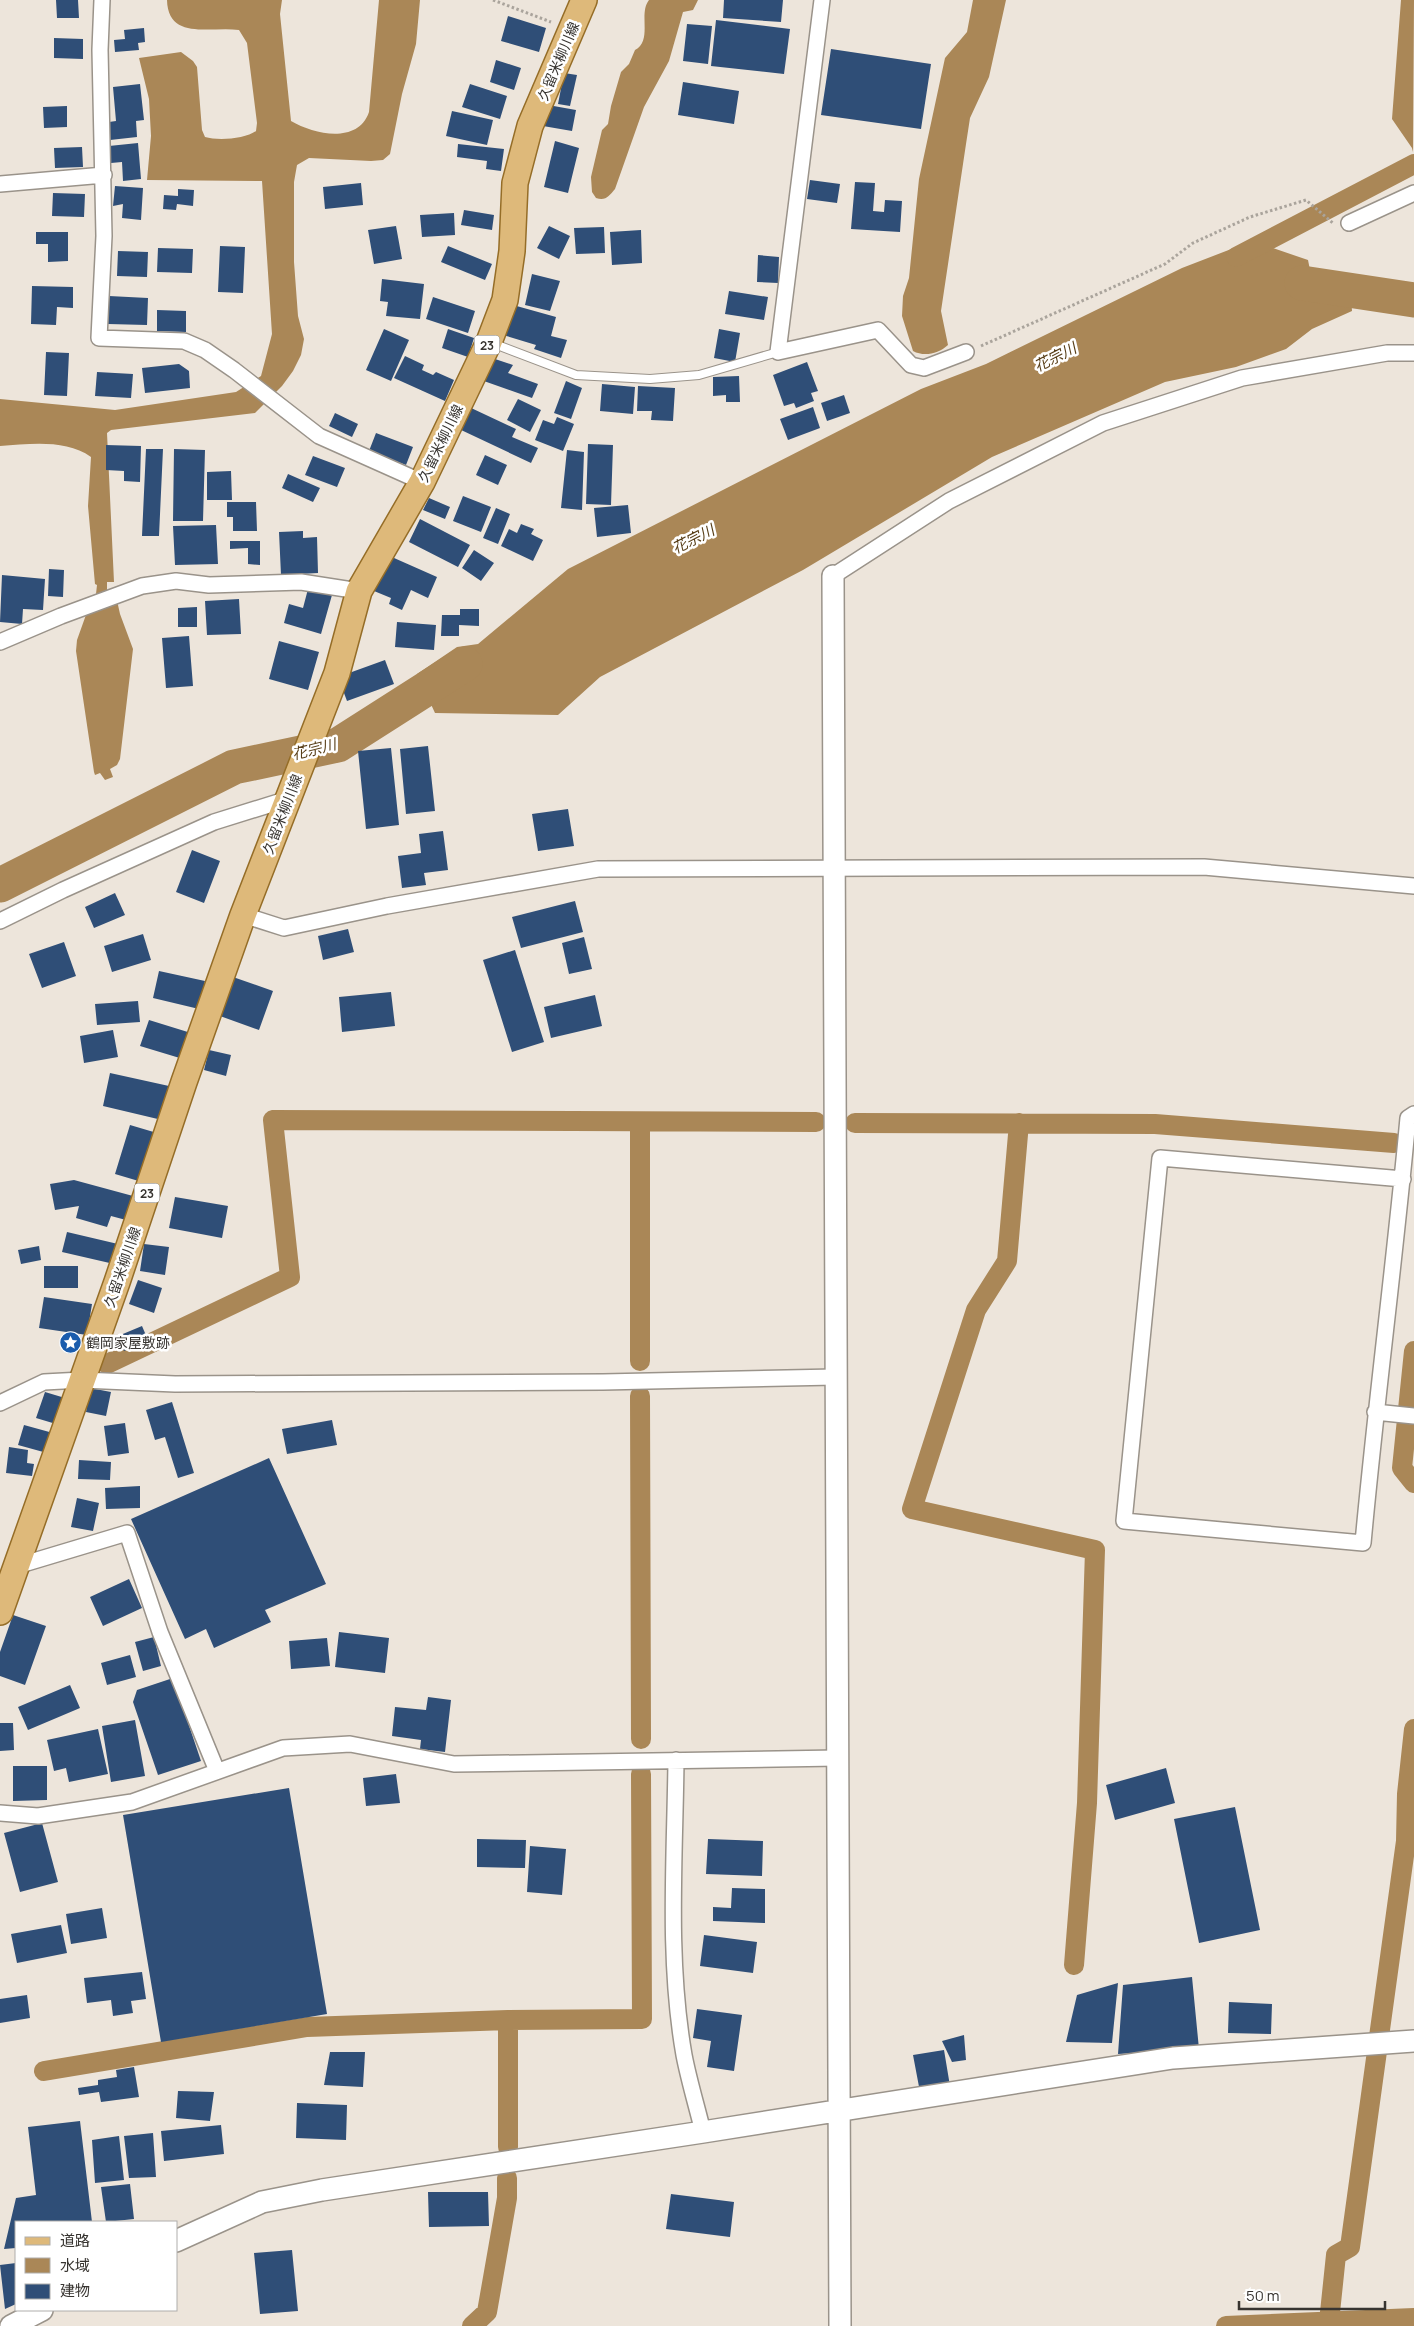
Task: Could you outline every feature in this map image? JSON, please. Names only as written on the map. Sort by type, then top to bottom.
[{"type":"main road","name":"久留米柳川線","points":[[0,1612],[243,915],[337,673],[359,590],[422,482],[489,342],[505,300],[512,251],[515,183],[530,126],[584,0]]},
{"type":"street","points":[[102,0],[100,50],[104,236],[99,338],[184,341],[204,350],[234,370],[320,436],[422,482]]},
{"type":"street","points":[[822,0],[778,352],[878,330],[911,365],[924,368],[966,352]]},
{"type":"street","points":[[0,184],[104,175]]},
{"type":"street","points":[[1349,223],[1414,193]]},
{"type":"street","points":[[840,2326],[833,576],[950,501],[1103,423],[1242,378],[1387,353],[1414,353]]},
{"type":"street","points":[[0,642],[60,616],[142,586],[176,581],[209,585],[301,582],[359,590]]},
{"type":"street","points":[[0,921],[63,890],[214,822],[288,799]]},
{"type":"street","points":[[243,915],[284,928],[387,906],[598,869],[1204,867],[1414,886]]},
{"type":"street","points":[[1403,1179],[1160,1158],[1124,1521],[1362,1543],[1375,1412],[1403,1179],[1408,1118],[1414,1114]]},
{"type":"street","points":[[0,1403],[44,1382],[82,1380],[235,1383],[593,1382],[836,1377]]},
{"type":"street","points":[[1375,1412],[1414,1416]]},
{"type":"street","points":[[16,1566],[127,1533],[160,1632],[217,1771]]},
{"type":"street","points":[[0,1813],[38,1816],[132,1802],[283,1748],[350,1744],[454,1764],[838,1758]]},
{"type":"street","points":[[676,1760],[673,1939],[684,2055],[703,2132]]},
{"type":"street","points":[[178,2240],[262,2202],[322,2190],[1173,2058],[1414,2041]]},
{"type":"street","points":[[11,2326],[40,2311]]},
{"type":"lane","points":[[489,342],[576,375],[650,379],[698,375],[778,352]]},
{"type":"path","points":[[493,0],[570,30]]},
{"type":"path","points":[[966,352],[1165,264],[1193,243],[1250,217],[1306,200],[1334,224]]},
{"type":"water","points":[[167,0],[282,0],[280,14],[291,121],[312,130],[335,134],[346,133],[356,129],[369,112],[379,0],[420,0],[416,44],[402,94],[390,154],[383,160],[371,161],[309,158],[297,165],[294,182],[294,262],[298,316],[304,339],[301,355],[293,371],[282,386],[255,413],[111,430],[107,433],[114,582],[107,582],[107,596],[116,596],[120,614],[133,649],[120,759],[117,765],[110,769],[113,777],[105,780],[100,773],[95,775],[94,772],[76,651],[77,640],[92,598],[96,594],[97,585],[95,584],[88,506],[91,457],[81,451],[59,445],[0,446],[0,399],[115,410],[236,392],[261,376],[272,334],[262,181],[147,180],[151,136],[149,99],[139,58],[181,52],[193,61],[197,67],[202,130],[205,137],[217,139],[231,138],[245,136],[256,131],[257,123],[247,43],[239,30],[204,30],[183,26],[175,21],[169,13]]},
{"type":"water","points":[[649,0],[698,0],[693,10],[683,12],[669,61],[644,107],[615,189],[609,196],[599,199],[592,192],[591,177],[602,130],[608,124],[621,72],[629,64],[635,50],[643,40],[645,12]]},
{"type":"water","points":[[973,0],[1006,0],[989,77],[970,118],[941,311],[948,345],[935,352],[922,354],[913,351],[902,316],[903,296],[909,278],[919,179],[945,58],[967,32]]},
{"type":"water","points":[[1401,0],[1414,0],[1413,152],[1392,119]]},
{"type":"water","points":[[1252,241],[1308,260],[1311,275],[1350,280],[1352,311],[1312,329],[1286,349],[1236,367],[1165,382],[992,457],[803,570],[600,677],[558,715],[435,713],[417,674],[457,647],[478,644],[568,569],[921,389],[986,364],[1182,268]]},
{"type":"building","points":[[56,0],[78,0],[79,18],[57,18]]},
{"type":"building","points":[[724,0],[783,0],[781,22],[723,18]]},
{"type":"building","points":[[508,16],[546,28],[539,52],[501,41]]},
{"type":"building","points":[[716,20],[790,29],[784,74],[711,66]]},
{"type":"building","points":[[687,24],[712,26],[708,64],[683,61]]},
{"type":"building","points":[[144,28],[145,42],[138,43],[139,50],[115,52],[114,40],[125,39],[124,30]]},
{"type":"building","points":[[54,38],[83,39],[83,59],[54,58]]},
{"type":"building","points":[[831,49],[931,64],[921,129],[821,115]]},
{"type":"building","points":[[496,60],[521,68],[514,90],[490,82]]},
{"type":"building","points":[[564,73],[577,75],[570,106],[558,104]]},
{"type":"building","points":[[683,82],[739,91],[734,124],[678,115]]},
{"type":"building","points":[[140,84],[144,120],[136,121],[137,137],[110,140],[109,122],[116,121],[113,87]]},
{"type":"building","points":[[470,84],[507,96],[500,119],[462,107]]},
{"type":"building","points":[[548,105],[576,110],[572,131],[543,126]]},
{"type":"building","points":[[67,106],[67,127],[44,128],[43,107]]},
{"type":"building","points":[[452,111],[493,120],[487,145],[446,136]]},
{"type":"building","points":[[555,141],[579,148],[568,193],[544,187]]},
{"type":"building","points":[[138,143],[141,179],[123,181],[122,162],[111,163],[109,146]]},
{"type":"building","points":[[458,144],[504,149],[501,171],[486,169],[487,161],[457,157]]},
{"type":"building","points":[[82,147],[83,167],[55,168],[54,148]]},
{"type":"building","points":[[810,180],[840,184],[837,203],[807,199]]},
{"type":"building","points":[[855,182],[875,183],[873,211],[884,212],[885,200],[902,201],[900,232],[851,229]]},
{"type":"building","points":[[361,183],[363,205],[325,209],[323,187]]},
{"type":"building","points":[[115,186],[143,188],[141,220],[122,218],[123,204],[113,206]]},
{"type":"building","points":[[178,189],[194,190],[193,206],[177,204],[176,210],[163,209],[164,195],[178,196]]},
{"type":"building","points":[[53,193],[85,194],[84,217],[52,216]]},
{"type":"building","points":[[464,210],[494,215],[492,230],[461,225]]},
{"type":"building","points":[[454,213],[455,235],[422,237],[420,215]]},
{"type":"building","points":[[396,226],[402,259],[374,264],[368,230]]},
{"type":"building","points":[[549,226],[570,236],[559,259],[537,248]]},
{"type":"building","points":[[604,227],[605,253],[576,254],[574,228]]},
{"type":"building","points":[[641,230],[642,263],[612,265],[610,232]]},
{"type":"building","points":[[36,232],[68,232],[68,261],[48,262],[48,244],[36,244]]},
{"type":"building","points":[[220,246],[245,247],[243,293],[218,292]]},
{"type":"building","points":[[448,246],[492,264],[485,280],[441,262]]},
{"type":"building","points":[[158,248],[193,249],[192,273],[157,272]]},
{"type":"building","points":[[118,251],[148,252],[147,277],[117,276]]},
{"type":"building","points":[[758,255],[779,257],[778,283],[757,282]]},
{"type":"building","points":[[532,274],[560,281],[550,311],[525,305]]},
{"type":"building","points":[[382,279],[424,284],[420,319],[386,316],[388,302],[380,301]]},
{"type":"building","points":[[32,286],[73,287],[73,308],[57,307],[56,325],[31,324]]},
{"type":"building","points":[[729,291],[768,297],[764,320],[725,314]]},
{"type":"building","points":[[109,296],[148,298],[147,325],[108,324]]},
{"type":"building","points":[[433,297],[475,311],[468,333],[426,319]]},
{"type":"building","points":[[513,305],[556,317],[551,336],[567,340],[561,358],[534,349],[536,345],[503,335]]},
{"type":"building","points":[[157,310],[186,311],[186,332],[157,331]]},
{"type":"building","points":[[384,329],[409,340],[391,381],[366,370]]},
{"type":"building","points":[[448,329],[474,338],[468,357],[442,348]]},
{"type":"building","points":[[719,329],[740,333],[735,362],[714,358]]},
{"type":"building","points":[[46,352],[69,353],[67,396],[44,395]]},
{"type":"building","points":[[405,356],[424,365],[422,370],[433,375],[436,372],[454,380],[445,401],[394,378]]},
{"type":"building","points":[[489,357],[513,365],[508,373],[538,384],[532,398],[481,380]]},
{"type":"building","points":[[807,362],[818,391],[811,393],[814,401],[796,408],[794,403],[784,406],[773,375]]},
{"type":"building","points":[[179,364],[189,371],[190,388],[145,393],[142,368]]},
{"type":"building","points":[[97,372],[133,374],[131,398],[95,396]]},
{"type":"building","points":[[739,376],[740,402],[726,402],[726,395],[713,396],[713,377]]},
{"type":"building","points":[[566,381],[582,388],[571,419],[554,413]]},
{"type":"building","points":[[602,384],[635,387],[633,414],[600,411]]},
{"type":"building","points":[[638,386],[675,388],[673,421],[651,420],[652,411],[637,411]]},
{"type":"building","points":[[844,395],[850,413],[827,421],[821,403]]},
{"type":"building","points":[[518,399],[541,410],[530,432],[507,420]]},
{"type":"building","points":[[469,407],[516,429],[512,437],[538,448],[531,463],[459,429]]},
{"type":"building","points":[[813,407],[820,428],[788,440],[780,419]]},
{"type":"building","points":[[335,413],[358,424],[352,437],[329,426]]},
{"type":"building","points":[[557,417],[574,424],[563,451],[535,440],[543,420],[554,424]]},
{"type":"building","points":[[376,433],[413,447],[406,465],[369,451]]},
{"type":"building","points":[[588,444],[613,445],[611,505],[586,504]]},
{"type":"building","points":[[106,445],[141,446],[140,482],[124,481],[124,471],[106,470]]},
{"type":"building","points":[[146,449],[163,449],[159,536],[142,536]]},
{"type":"building","points":[[174,449],[205,450],[203,521],[173,521]]},
{"type":"building","points":[[567,450],[584,452],[582,510],[561,508]]},
{"type":"building","points":[[485,455],[507,465],[498,485],[476,475]]},
{"type":"building","points":[[313,456],[345,468],[337,487],[305,475]]},
{"type":"building","points":[[231,471],[232,500],[207,500],[207,472]]},
{"type":"building","points":[[288,474],[320,488],[313,502],[282,488]]},
{"type":"building","points":[[463,496],[491,507],[481,532],[453,521]]},
{"type":"building","points":[[429,498],[450,507],[445,519],[423,510]]},
{"type":"building","points":[[227,502],[256,502],[257,531],[233,531],[233,517],[227,517]]},
{"type":"building","points":[[628,505],[631,533],[597,537],[594,508]]},
{"type":"building","points":[[496,508],[510,514],[498,544],[483,538]]},
{"type":"building","points":[[420,519],[470,545],[458,567],[409,542]]},
{"type":"building","points":[[521,524],[534,529],[531,534],[543,540],[533,561],[501,546],[509,529],[517,533]]},
{"type":"building","points":[[216,525],[218,564],[175,565],[173,526]]},
{"type":"building","points":[[303,531],[303,538],[317,537],[318,573],[281,575],[279,532]]},
{"type":"building","points":[[230,541],[260,541],[260,565],[248,564],[248,548],[230,549]]},
{"type":"building","points":[[474,550],[494,563],[481,581],[462,568]]},
{"type":"building","points":[[385,554],[437,577],[428,598],[411,590],[402,610],[389,604],[391,598],[374,591],[381,576]]},
{"type":"building","points":[[49,569],[64,570],[63,597],[48,596]]},
{"type":"building","points":[[2,575],[45,579],[43,610],[23,609],[22,624],[0,622]]},
{"type":"building","points":[[308,589],[332,595],[321,634],[284,623],[289,604],[303,608]]},
{"type":"building","points":[[239,599],[241,634],[207,635],[205,601]]},
{"type":"building","points":[[197,607],[197,627],[178,627],[178,608]]},
{"type":"building","points":[[460,609],[479,609],[479,626],[459,625],[459,636],[441,636],[442,615],[460,615]]},
{"type":"building","points":[[397,622],[436,625],[434,650],[395,647]]},
{"type":"building","points":[[189,636],[193,686],[166,688],[162,638]]},
{"type":"building","points":[[279,641],[319,652],[308,690],[269,679]]},
{"type":"building","points":[[385,660],[394,684],[347,701],[338,677]]},
{"type":"building","points":[[428,746],[435,811],[406,814],[400,749]]},
{"type":"building","points":[[391,748],[399,825],[366,829],[358,751]]},
{"type":"building","points":[[568,809],[574,846],[538,851],[532,814]]},
{"type":"building","points":[[443,831],[448,870],[424,873],[426,885],[402,888],[398,856],[421,853],[419,834]]},
{"type":"building","points":[[192,850],[220,861],[204,903],[176,892]]},
{"type":"building","points":[[115,893],[125,915],[94,928],[85,907]]},
{"type":"building","points":[[575,901],[583,932],[521,948],[512,917]]},
{"type":"building","points":[[348,929],[354,952],[323,960],[318,936]]},
{"type":"building","points":[[143,934],[151,960],[112,972],[104,946]]},
{"type":"building","points":[[584,937],[592,969],[569,974],[562,943]]},
{"type":"building","points":[[64,942],[76,976],[42,988],[29,954]]},
{"type":"building","points":[[515,950],[544,1042],[512,1052],[483,960]]},
{"type":"building","points":[[159,971],[205,981],[199,1009],[153,998]]},
{"type":"building","points":[[233,977],[273,991],[259,1030],[220,1016]]},
{"type":"building","points":[[391,992],[395,1026],[342,1032],[339,997]]},
{"type":"building","points":[[595,995],[602,1026],[551,1038],[544,1007]]},
{"type":"building","points":[[138,1001],[140,1022],[97,1025],[95,1004]]},
{"type":"building","points":[[149,1020],[191,1033],[183,1059],[140,1046]]},
{"type":"building","points":[[113,1030],[118,1057],[84,1063],[80,1036]]},
{"type":"building","points":[[209,1050],[231,1055],[226,1076],[204,1070]]},
{"type":"building","points":[[110,1073],[169,1086],[162,1120],[103,1106]]},
{"type":"building","points":[[130,1125],[157,1133],[142,1182],[115,1174]]},
{"type":"building","points":[[74,1180],[133,1196],[126,1220],[111,1216],[107,1227],[76,1218],[79,1206],[55,1210],[50,1184]]},
{"type":"building","points":[[175,1197],[228,1206],[222,1238],[169,1228]]},
{"type":"building","points":[[67,1232],[118,1244],[114,1264],[62,1252]]},
{"type":"building","points":[[144,1244],[169,1247],[165,1275],[140,1271]]},
{"type":"building","points":[[39,1246],[41,1260],[21,1264],[18,1250]]},
{"type":"building","points":[[44,1266],[78,1266],[78,1288],[44,1288]]},
{"type":"building","points":[[138,1280],[162,1288],[154,1313],[129,1304]]},
{"type":"building","points":[[44,1297],[92,1304],[87,1335],[39,1328]]},
{"type":"building","points":[[142,1326],[148,1340],[124,1351],[118,1336]]},
{"type":"building","points":[[90,1388],[111,1392],[106,1416],[86,1412]]},
{"type":"building","points":[[45,1392],[65,1398],[56,1424],[36,1418]]},
{"type":"building","points":[[172,1402],[194,1473],[178,1478],[165,1437],[155,1440],[146,1410]]},
{"type":"building","points":[[332,1420],[337,1445],[287,1454],[282,1429]]},
{"type":"building","points":[[125,1423],[129,1453],[108,1456],[104,1426]]},
{"type":"building","points":[[24,1425],[53,1433],[47,1453],[18,1445]]},
{"type":"building","points":[[9,1447],[28,1450],[27,1463],[34,1464],[32,1476],[6,1473]]},
{"type":"building","points":[[269,1458],[326,1584],[265,1610],[271,1622],[214,1648],[206,1629],[185,1639],[131,1519]]},
{"type":"building","points":[[79,1460],[111,1462],[110,1480],[78,1479]]},
{"type":"building","points":[[140,1486],[140,1508],[106,1509],[105,1488]]},
{"type":"building","points":[[77,1498],[99,1503],[93,1531],[71,1527]]},
{"type":"building","points":[[129,1579],[142,1608],[103,1626],[90,1597]]},
{"type":"building","points":[[13,1615],[46,1626],[25,1685],[0,1676],[0,1652]]},
{"type":"building","points":[[339,1632],[389,1638],[385,1673],[335,1667]]},
{"type":"building","points":[[154,1637],[161,1666],[143,1671],[135,1642]]},
{"type":"building","points":[[327,1638],[330,1666],[291,1669],[289,1641]]},
{"type":"building","points":[[130,1655],[136,1677],[107,1685],[101,1663]]},
{"type":"building","points":[[173,1678],[201,1761],[158,1775],[133,1702],[137,1690]]},
{"type":"building","points":[[70,1685],[80,1708],[28,1730],[18,1707]]},
{"type":"building","points":[[428,1697],[451,1700],[445,1752],[420,1749],[421,1740],[392,1736],[395,1707],[426,1710]]},
{"type":"building","points":[[135,1720],[145,1776],[111,1782],[102,1726]]},
{"type":"building","points":[[0,1723],[13,1723],[14,1750],[0,1751]]},
{"type":"building","points":[[98,1729],[108,1774],[69,1782],[66,1768],[54,1771],[47,1740]]},
{"type":"building","points":[[13,1766],[47,1766],[47,1800],[13,1801]]},
{"type":"building","points":[[1166,1768],[1175,1803],[1115,1820],[1106,1785]]},
{"type":"building","points":[[396,1774],[400,1803],[366,1806],[363,1778]]},
{"type":"building","points":[[289,1788],[327,2014],[161,2042],[123,1815]]},
{"type":"building","points":[[1235,1807],[1260,1930],[1199,1943],[1174,1819]]},
{"type":"building","points":[[42,1823],[58,1882],[20,1892],[4,1833]]},
{"type":"building","points":[[477,1839],[526,1840],[525,1868],[477,1867]]},
{"type":"building","points":[[708,1839],[763,1841],[762,1876],[706,1874]]},
{"type":"building","points":[[530,1846],[566,1849],[562,1895],[527,1892]]},
{"type":"building","points":[[732,1888],[765,1889],[765,1923],[713,1921],[713,1907],[731,1908]]},
{"type":"building","points":[[102,1908],[107,1938],[71,1944],[66,1914]]},
{"type":"building","points":[[61,1925],[67,1953],[17,1963],[11,1934]]},
{"type":"building","points":[[704,1935],[757,1942],[753,1973],[700,1966]]},
{"type":"building","points":[[142,1972],[146,1999],[131,2001],[133,2013],[113,2016],[111,2000],[87,2003],[84,1978]]},
{"type":"building","points":[[1192,1977],[1199,2049],[1118,2054],[1123,1985]]},
{"type":"building","points":[[1118,1983],[1112,2043],[1066,2042],[1077,1995]]},
{"type":"building","points":[[27,1995],[30,2018],[0,2023],[0,1999]]},
{"type":"building","points":[[1229,2002],[1272,2004],[1271,2034],[1228,2033]]},
{"type":"building","points":[[697,2009],[742,2015],[734,2071],[707,2067],[711,2041],[693,2038]]},
{"type":"building","points":[[964,2035],[966,2060],[952,2062],[942,2041]]},
{"type":"building","points":[[944,2050],[950,2086],[920,2092],[913,2055]]},
{"type":"building","points":[[330,2052],[365,2052],[363,2087],[324,2085]]},
{"type":"building","points":[[134,2067],[139,2097],[101,2102],[99,2092],[79,2095],[78,2088],[98,2085],[98,2080],[117,2077],[116,2070]]},
{"type":"building","points":[[178,2091],[214,2092],[210,2121],[176,2118]]},
{"type":"building","points":[[297,2103],[347,2105],[346,2140],[296,2138]]},
{"type":"building","points":[[80,2121],[92,2221],[15,2221],[15,2248],[4,2249],[16,2198],[36,2195],[28,2127]]},
{"type":"building","points":[[221,2125],[224,2154],[164,2161],[161,2131]]},
{"type":"building","points":[[153,2133],[156,2177],[129,2178],[124,2136]]},
{"type":"building","points":[[119,2136],[124,2180],[95,2183],[92,2140]]},
{"type":"building","points":[[130,2184],[134,2219],[106,2221],[101,2187]]},
{"type":"building","points":[[428,2192],[488,2192],[489,2226],[429,2227]]},
{"type":"building","points":[[671,2194],[734,2202],[730,2237],[666,2229]]},
{"type":"building","points":[[292,2250],[298,2311],[260,2314],[254,2253]]},
{"type":"building","points":[[15,2263],[15,2304],[5,2309],[0,2265]]},
{"type":"waterway","points":[[1236,257],[1414,164]]},
{"type":"waterway","name":"花宗川","points":[[1302,283],[1414,300]]},
{"type":"waterway","name":"花宗川","points":[[0,885],[234,767],[338,745],[465,664]]},
{"type":"waterway","points":[[107,1364],[290,1277],[273,1120],[816,1122]]},
{"type":"waterway","points":[[640,1122],[640,1361]]},
{"type":"waterway","points":[[855,1123],[1155,1124],[1394,1143]]},
{"type":"waterway","points":[[1019,1123],[1007,1261],[976,1310],[912,1509],[1095,1550],[1087,1803],[1074,1965]]},
{"type":"waterway","points":[[1414,1351],[1402,1468],[1414,1483]]},
{"type":"waterway","points":[[640,1396],[641,1739]]},
{"type":"waterway","points":[[1329,2322],[1336,2255],[1350,2247],[1406,1841],[1407,1794],[1414,1729]]},
{"type":"waterway","points":[[508,2147],[508,2020],[642,2019],[641,1774]]},
{"type":"waterway","points":[[44,2071],[307,2027],[508,2020]]},
{"type":"waterway","points":[[472,2326],[487,2312],[507,2198],[507,2178]]},
{"type":"waterway","points":[[1226,2326],[1414,2318]]},
{"type":"place","name":"鶴岡家屋敷跡","points":[[70,1342]]}]
